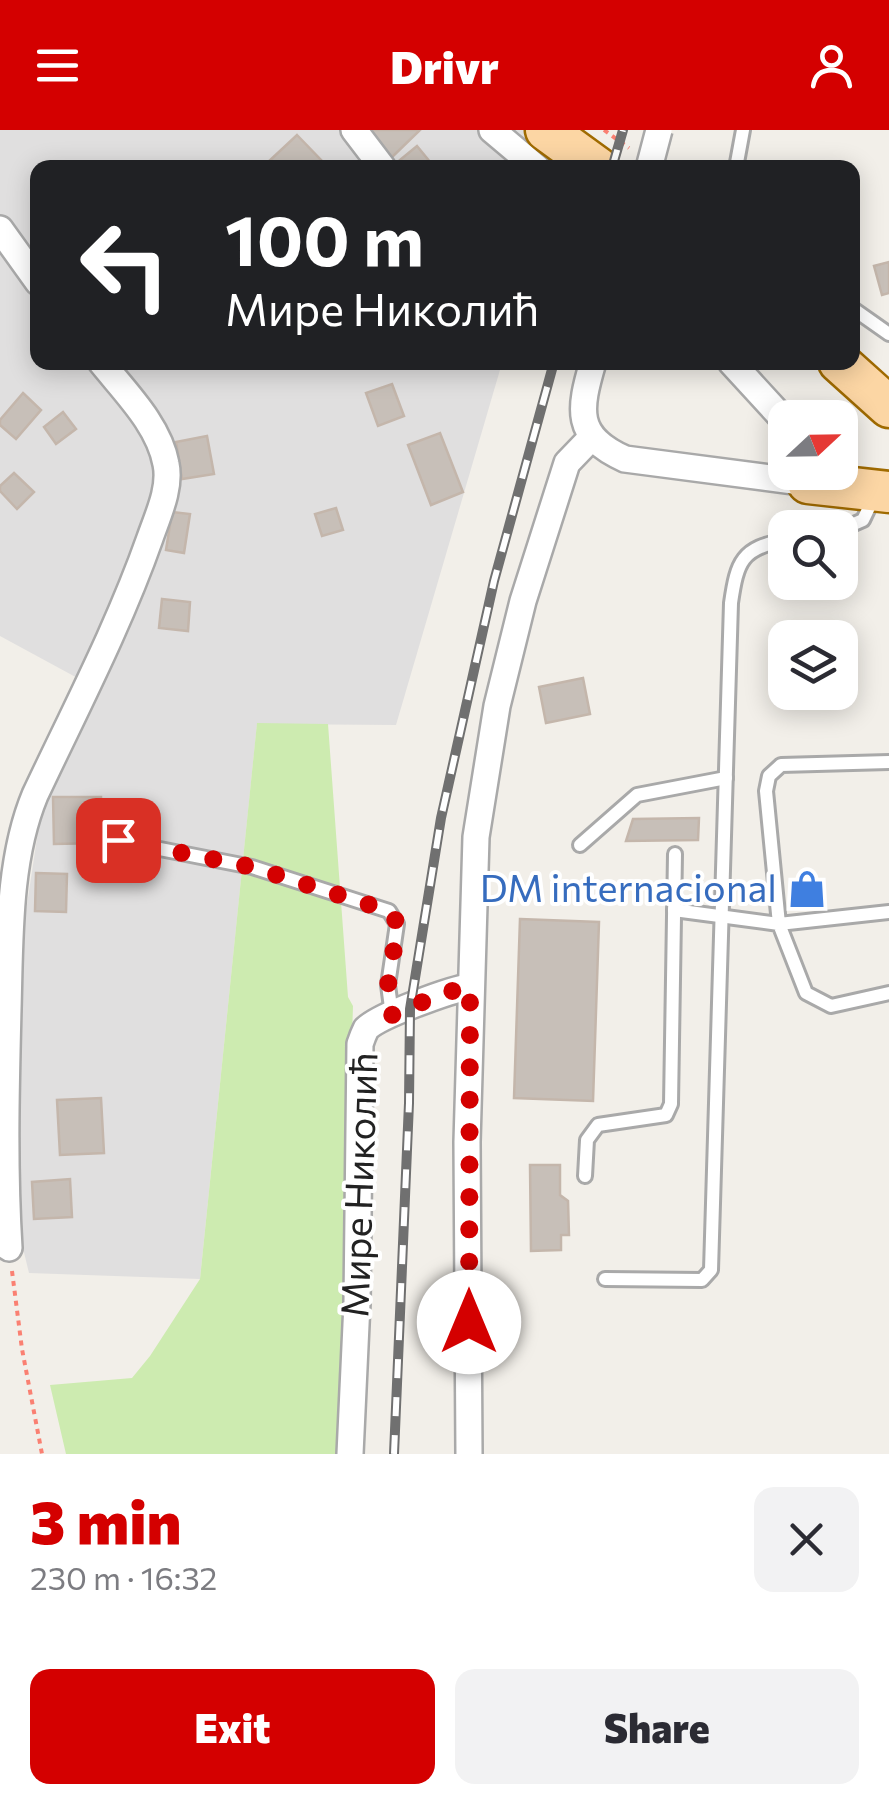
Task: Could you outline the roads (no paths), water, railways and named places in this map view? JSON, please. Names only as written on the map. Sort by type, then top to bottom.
[{"type":"main road","points":[[546,130],[587,160]]},
{"type":"main road","points":[[848,370],[889,407]]},
{"type":"main road","points":[[858,487],[883,491]]},
{"type":"street","points":[[354,130],[378,160]]},
{"type":"street","points":[[492,130],[528,160]]},
{"type":"street","points":[[651,160],[660,130]]},
{"type":"street","points":[[0,229],[30,271]]},
{"type":"street","points":[[8,1248],[4,1157],[10,954],[16,875],[26,826],[35,795],[129,596],[165,494],[168,468],[161,443],[108,370]]},
{"type":"street","points":[[591,370],[582,399],[582,415],[592,437],[625,459],[768,474]]},
{"type":"street","points":[[738,370],[768,403]]},
{"type":"street","points":[[469,1454],[467,1142],[476,837],[497,706],[523,600],[567,463],[592,437]]},
{"type":"street","name":"Мире Николић","points":[[350,1454],[358,1056],[366,1030],[446,992],[470,988]]},
{"type":"lane","points":[[737,160],[743,130]]},
{"type":"lane","points":[[860,314],[889,334]]},
{"type":"lane","points":[[858,522],[883,491]]},
{"type":"lane","points":[[605,1279],[702,1280],[711,1270],[730,602],[736,570],[758,546],[768,544]]},
{"type":"lane","points":[[889,762],[781,764],[769,776],[766,791],[780,924],[806,993],[830,1006],[889,993]]},
{"type":"lane","points":[[580,845],[637,795],[726,778]]},
{"type":"lane","points":[[118,840],[252,867],[389,911],[398,924],[388,985],[392,1015]]},
{"type":"lane","points":[[586,1176],[587,1140],[598,1125],[666,1115],[671,1104],[675,854]]},
{"type":"lane","points":[[674,910],[780,924],[889,912]]},
{"type":"railway","points":[[614,160],[623,130]]},
{"type":"railway","points":[[394,1454],[410,1009],[441,818],[494,581],[552,370]]},
{"type":"place","name":"DM internacional","points":[[807,889]]}]
